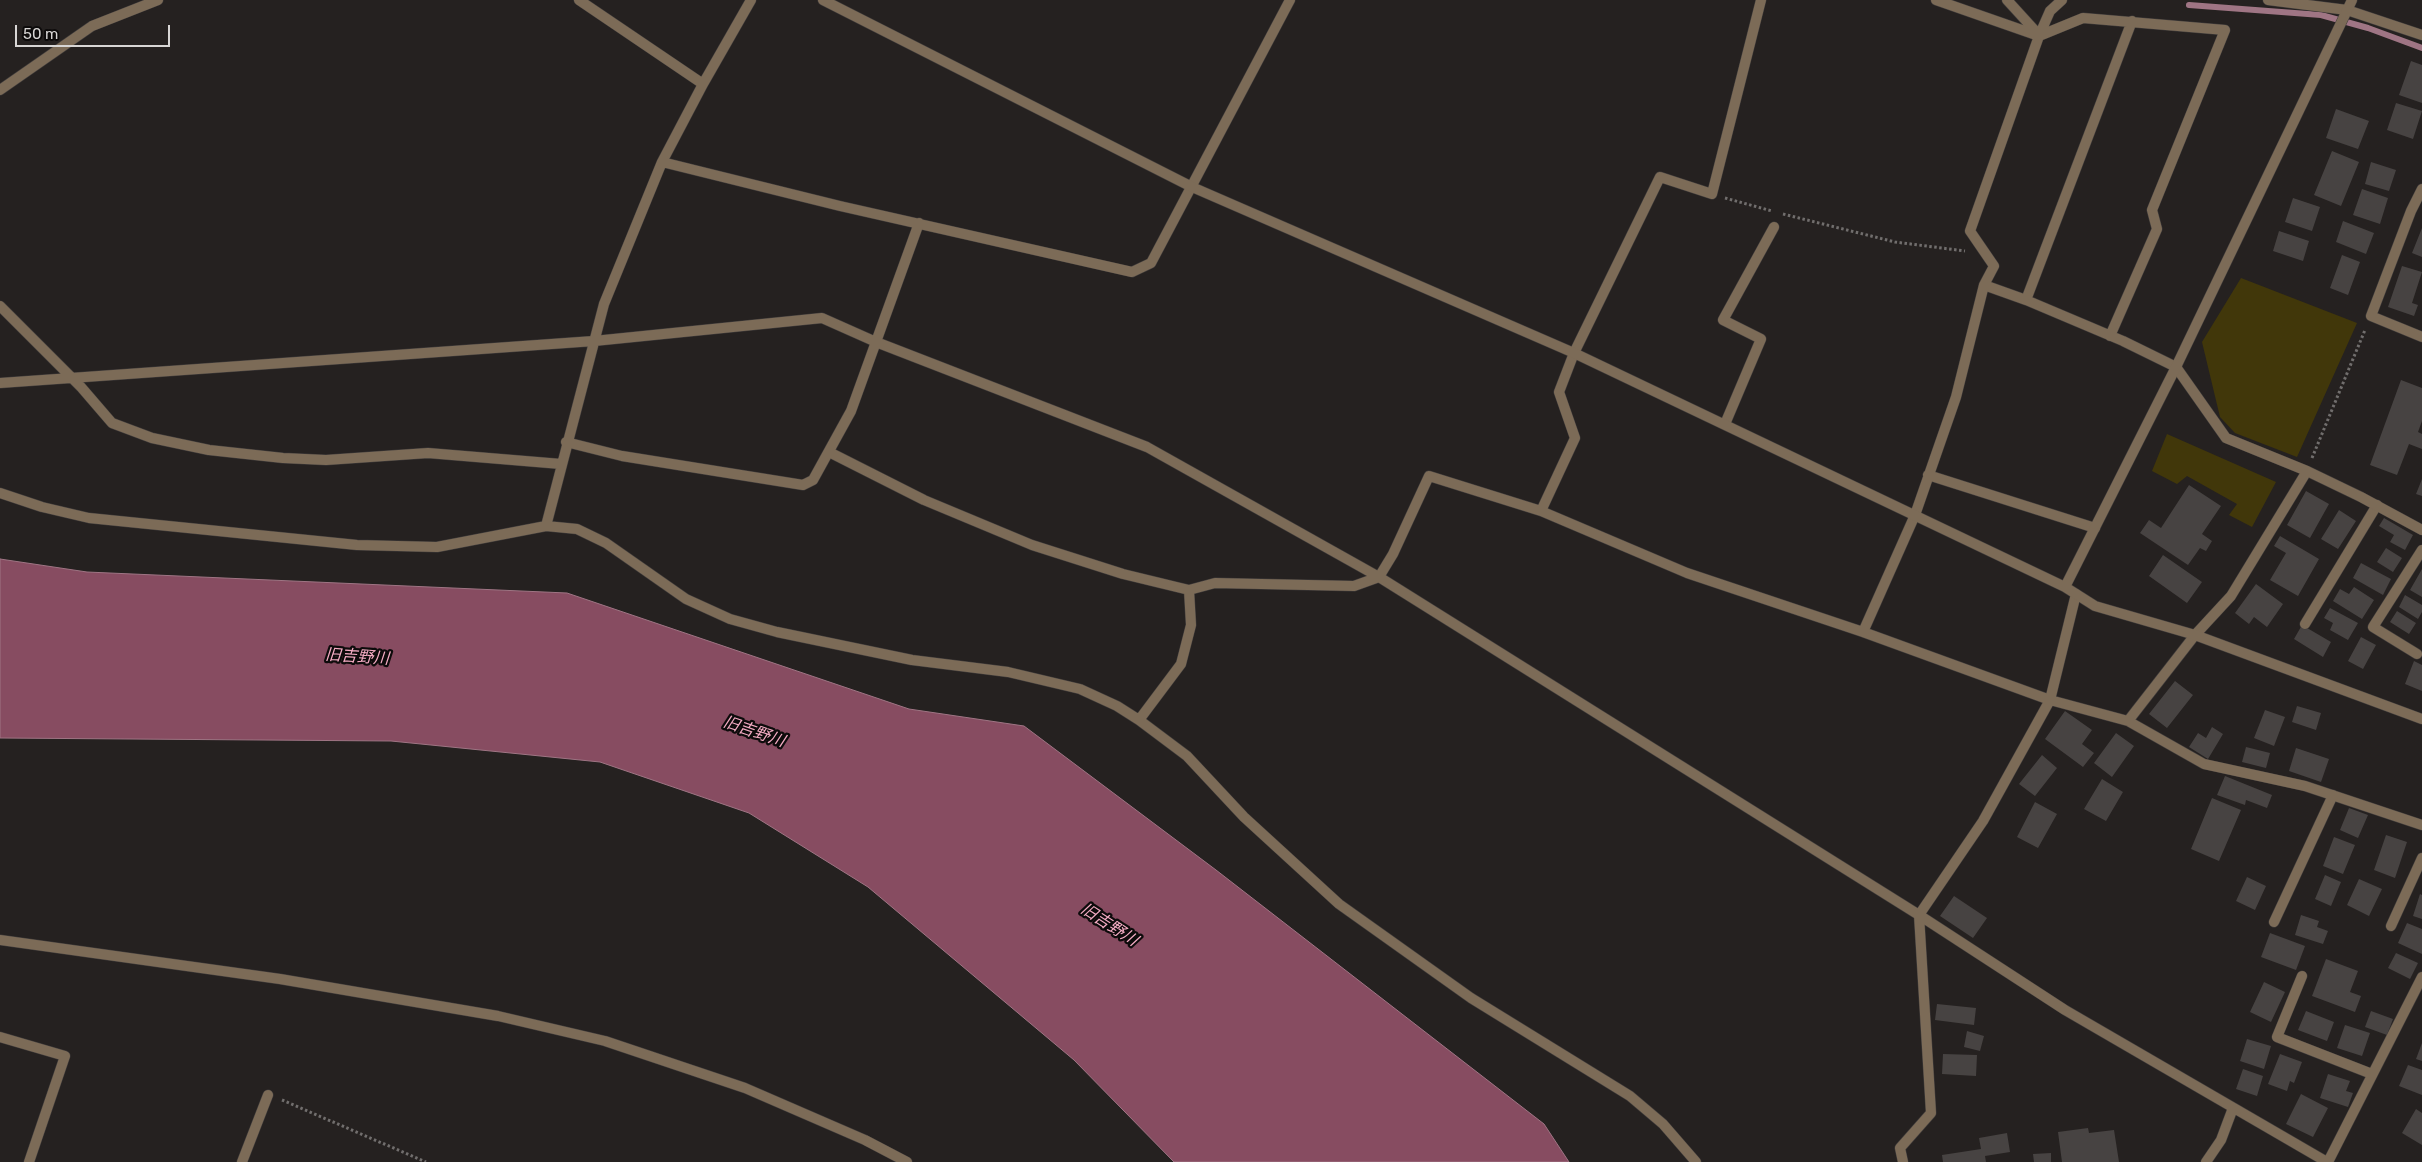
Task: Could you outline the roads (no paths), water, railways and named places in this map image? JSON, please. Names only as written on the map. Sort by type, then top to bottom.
[{"type":"street","points":[[0,90],[92,26],[158,0]]},
{"type":"street","points":[[579,0],[703,84]]},
{"type":"street","points":[[546,526],[566,442],[604,304],[662,162],[750,0]]},
{"type":"street","points":[[823,0],[1192,187],[1574,353],[1915,514],[2065,587],[2095,606],[2195,635],[2422,719]]},
{"type":"street","points":[[662,162],[840,206],[919,222],[1132,272],[1151,263],[1290,0]]},
{"type":"street","points":[[1541,511],[1575,438],[1559,392],[1574,353],[1660,177],[1712,194],[1761,0]]},
{"type":"street","points":[[1936,0],[2039,36],[2083,18],[2224,30],[2152,210],[2157,229],[2110,336]]},
{"type":"street","points":[[2007,0],[2039,36]]},
{"type":"street","points":[[1863,632],[1915,514],[1956,397],[1984,285],[1994,266],[1970,231],[2039,36],[2050,11],[2062,0]]},
{"type":"street","points":[[2268,0],[2347,10],[2422,34]]},
{"type":"street","points":[[2065,587],[2176,367],[2352,0]]},
{"type":"street","points":[[2026,300],[2132,21]]},
{"type":"street","points":[[2422,189],[2411,211],[2371,316],[2422,337]]},
{"type":"street","points":[[566,442],[622,456],[803,485],[813,480],[851,411],[919,222]]},
{"type":"street","points":[[1724,424],[1761,339],[1723,320],[1774,227]]},
{"type":"street","points":[[1984,285],[2026,300],[2176,367],[2226,438],[2307,471],[2377,505],[2422,530]]},
{"type":"street","points":[[0,306],[73,379],[112,423],[152,438],[209,450],[283,458],[326,460],[428,453],[561,464]]},
{"type":"street","points":[[0,383],[594,341],[822,318],[876,342],[1147,447],[1379,577],[1918,915],[2065,1010],[2327,1162],[2422,977]]},
{"type":"street","points":[[830,452],[924,500],[1032,545],[1123,574],[1189,590],[1215,583],[1354,586],[1379,577],[1393,554],[1429,476],[1541,511],[1687,573],[1863,632],[2050,700],[2128,721],[2204,764],[2305,786],[2422,825]]},
{"type":"street","points":[[2128,721],[2195,635],[2231,596],[2307,471]]},
{"type":"street","points":[[1928,475],[2095,528]]},
{"type":"street","points":[[0,493],[42,507],[89,518],[357,545],[437,547],[546,526],[577,529],[606,543],[686,600],[730,619],[777,632],[912,660],[1008,672],[1042,678],[1080,689],[1117,706],[1187,756],[1244,817],[1340,904],[1402,951],[1471,998],[1630,1096],[1663,1124],[1696,1162]]},
{"type":"street","points":[[2305,624],[2377,505]]},
{"type":"street","points":[[2417,654],[2373,627],[2422,550]]},
{"type":"street","points":[[1139,720],[1181,664],[1191,625],[1189,590]]},
{"type":"street","points":[[1903,1162],[1900,1148],[1931,1113],[1918,915],[1983,821],[2050,700],[2076,594]]},
{"type":"street","points":[[2274,922],[2333,795]]},
{"type":"street","points":[[2391,926],[2422,858]]},
{"type":"street","points":[[0,940],[280,978],[498,1016],[605,1041],[745,1088],[865,1140],[907,1162]]},
{"type":"street","points":[[2302,976],[2277,1037],[2372,1074]]},
{"type":"street","points":[[0,1037],[65,1056],[29,1162]]},
{"type":"street","points":[[242,1162],[268,1095]]},
{"type":"street","points":[[2206,1162],[2221,1140],[2233,1108]]},
{"type":"water","name":"旧吉野川","points":[[0,559],[87,572],[567,593],[909,709],[1024,726],[1216,870],[1544,1124],[1569,1162],[1174,1162],[1074,1060],[868,887],[749,813],[600,762],[391,741],[0,738]]},
{"type":"waterway","points":[[2189,5],[2321,15],[2368,28],[2422,48]]}]
